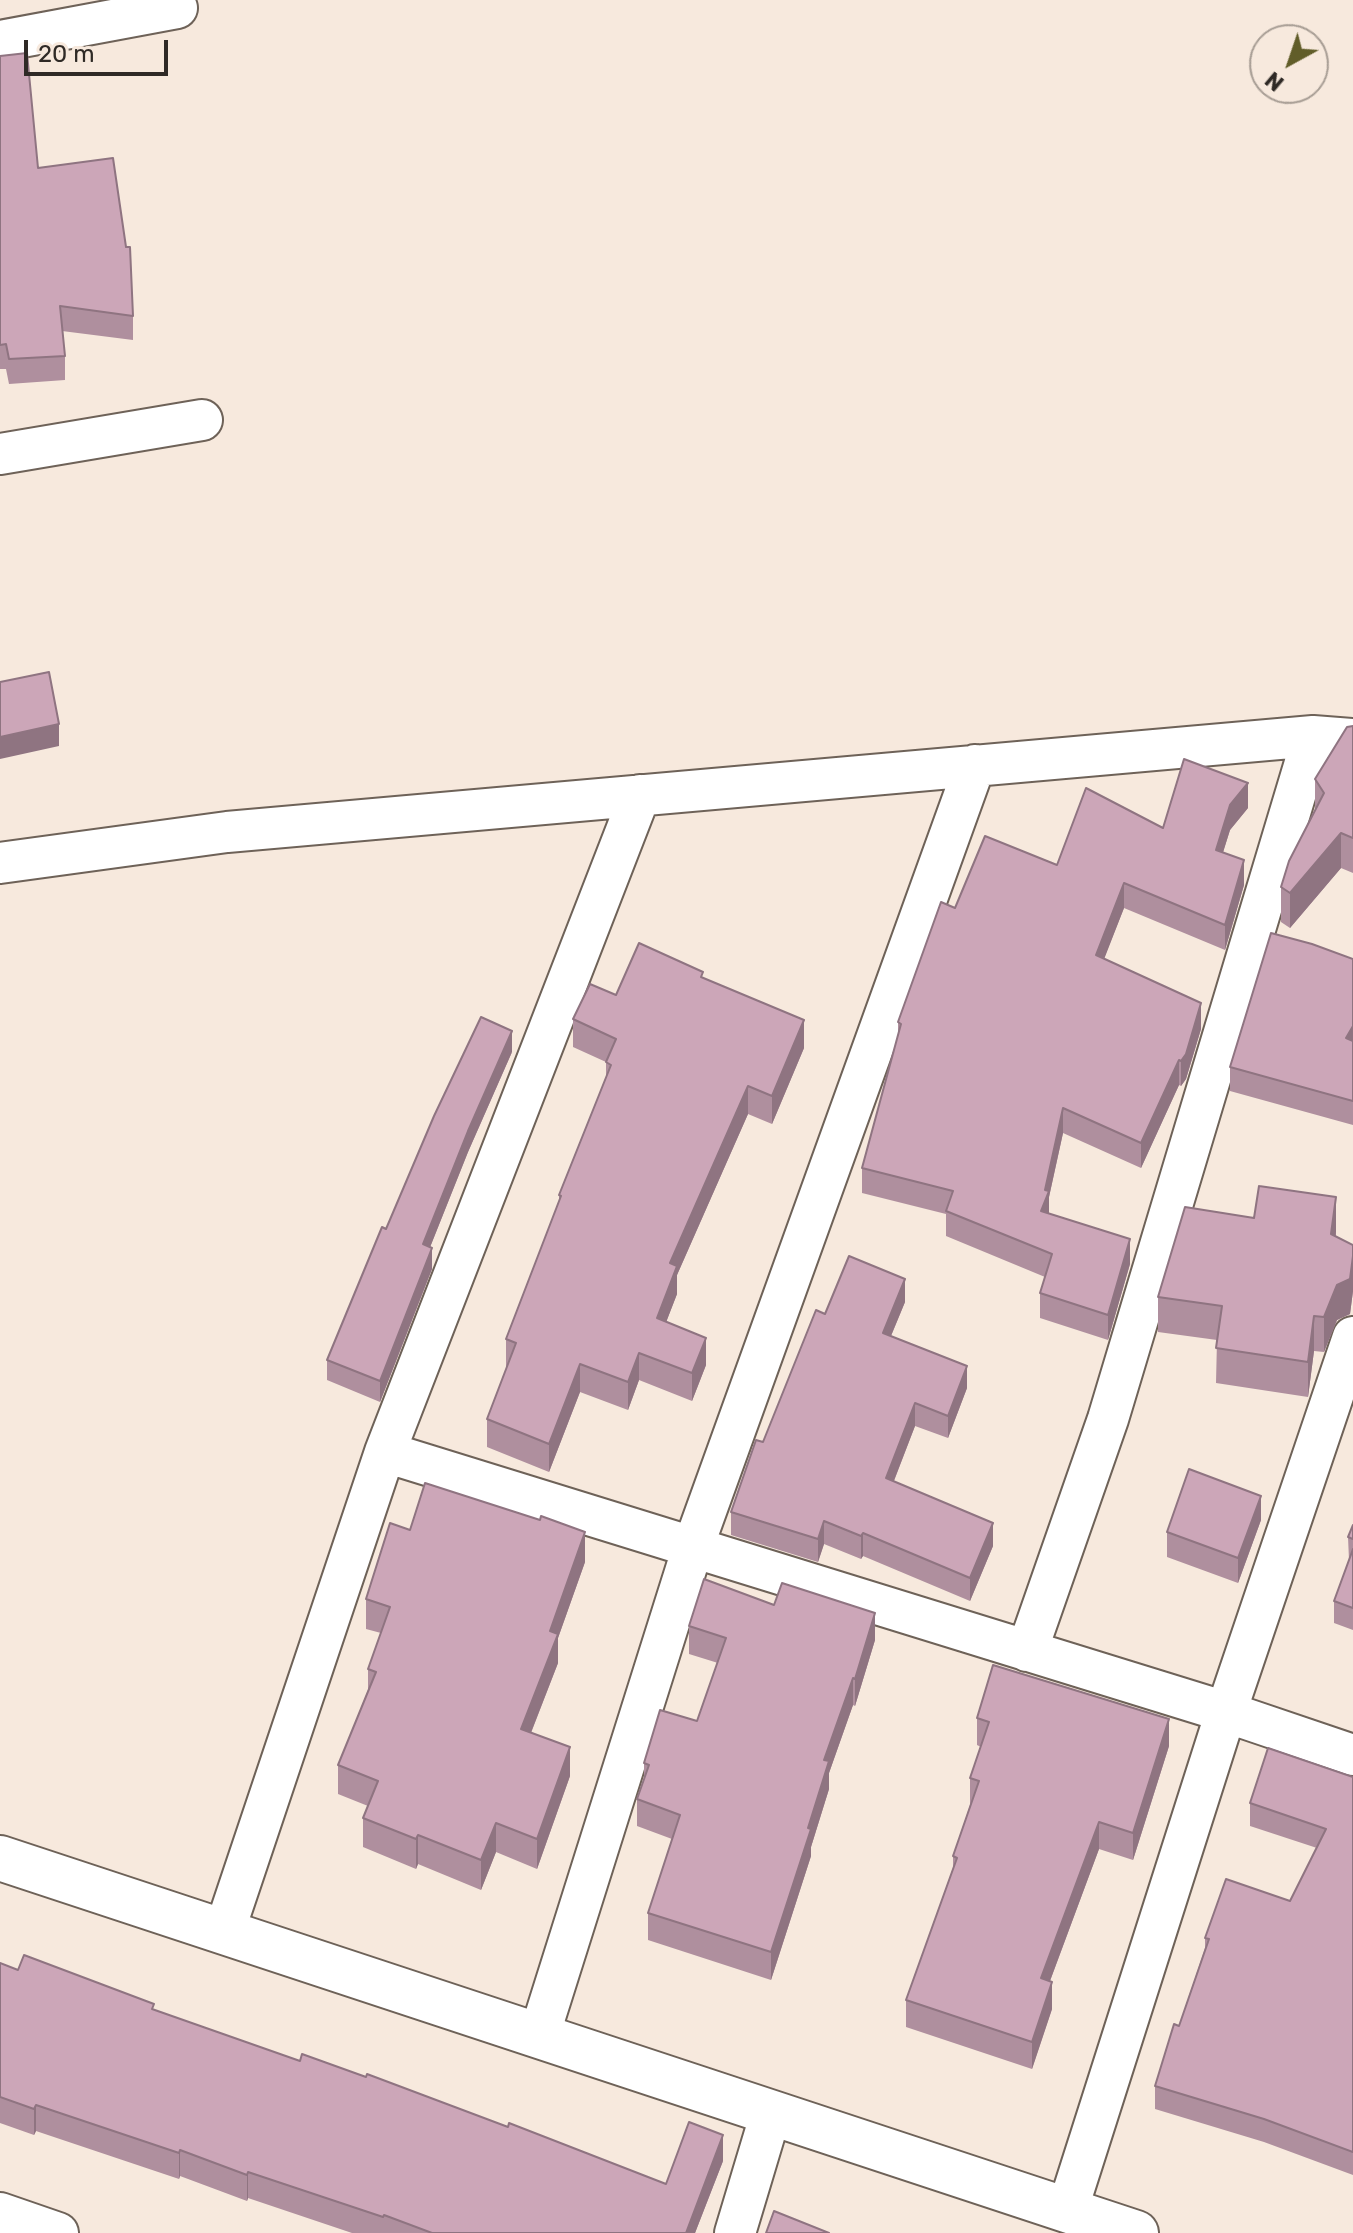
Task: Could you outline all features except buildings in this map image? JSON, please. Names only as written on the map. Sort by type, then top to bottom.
[{"type":"street","points":[[0,41],[177,8]]},
{"type":"street","points":[[0,454],[202,420]]},
{"type":"street","points":[[0,863],[227,832],[1313,736],[1353,739]]},
{"type":"street","points":[[1027,1651],[1108,1419],[1313,736]]},
{"type":"street","points":[[539,2036],[693,1547],[975,765]]},
{"type":"street","points":[[224,1932],[385,1452],[640,795]]},
{"type":"street","points":[[1067,2211],[1226,1712],[1353,1337]]},
{"type":"street","points":[[385,1452],[1226,1712],[1353,1755]]},
{"type":"street","points":[[0,1858],[1136,2233]]},
{"type":"street","points":[[735,2233],[771,2113]]},
{"type":"street","points":[[0,2213],[58,2233]]}]
